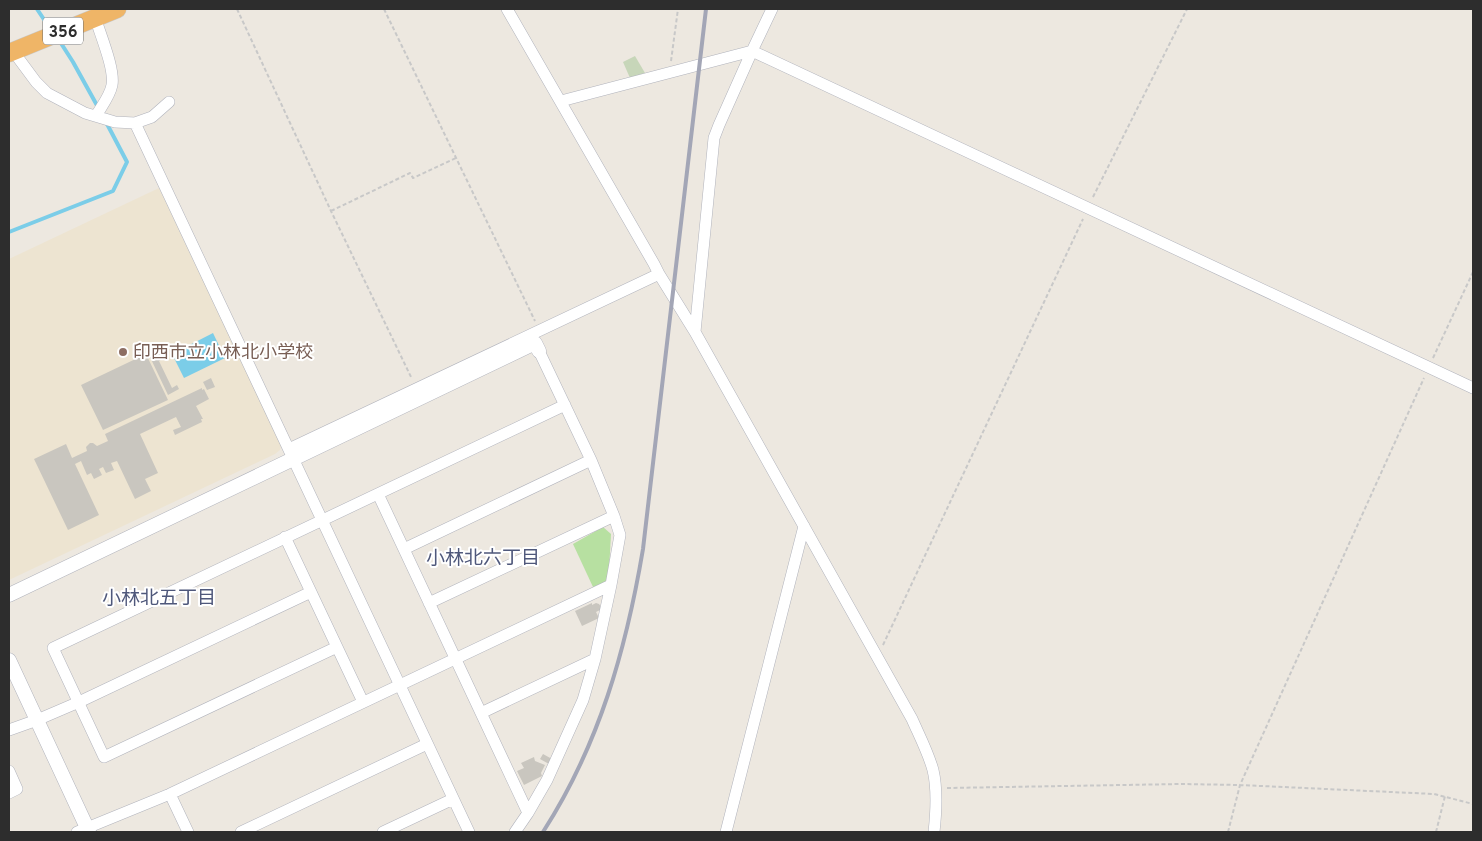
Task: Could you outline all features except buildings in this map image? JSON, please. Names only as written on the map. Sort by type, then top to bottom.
[{"type":"highway","name":"356","points":[[11,52],[117,9]]},
{"type":"street","points":[[508,9],[659,274],[695,332],[912,719],[933,770],[934,832]]},
{"type":"street","points":[[695,332],[714,138],[718,125],[772,9]]},
{"type":"street","points":[[95,17],[112,72],[112,86],[96,116]]},
{"type":"street","points":[[561,101],[752,51],[1473,388]]},
{"type":"street","points":[[11,52],[47,93],[85,113],[115,122],[136,123],[152,118],[169,102]]},
{"type":"street","points":[[136,123],[468,832]]},
{"type":"street","points":[[9,595],[417,389],[659,274]]},
{"type":"street","points":[[291,454],[535,343],[592,460],[620,534],[595,659],[583,700],[547,780],[515,832]]},
{"type":"street","points":[[337,647],[104,757],[53,648],[565,405]]},
{"type":"street","points":[[404,549],[592,460]]},
{"type":"street","points":[[378,494],[528,813]]},
{"type":"street","points":[[429,603],[614,516]]},
{"type":"street","points":[[726,832],[804,526]]},
{"type":"street","points":[[285,538],[363,702]]},
{"type":"street","points":[[9,660],[85,831],[170,794],[611,585]]},
{"type":"street","points":[[9,730],[78,702],[311,592]]},
{"type":"street","points":[[481,713],[595,659]]},
{"type":"street","points":[[241,832],[427,744]]},
{"type":"street","points":[[9,771],[17,789],[9,793]]},
{"type":"street","points":[[170,794],[188,832]]},
{"type":"street","points":[[384,832],[453,799]]},
{"type":"path","points":[[237,9],[331,211],[417,389]]},
{"type":"path","points":[[384,9],[539,330]]},
{"type":"path","points":[[670,72],[678,9]]},
{"type":"path","points":[[878,657],[1088,208],[1186,9]]},
{"type":"path","points":[[331,211],[410,173],[413,178],[456,158]]},
{"type":"path","points":[[1228,832],[1240,785],[1473,272]]},
{"type":"path","points":[[934,788],[1182,784],[1240,785],[1434,794],[1473,804]]},
{"type":"path","points":[[1436,832],[1445,796]]},
{"type":"shaded area","name":"印西市立小林北小学校","points":[[159,188],[281,445],[280,450],[9,580],[9,259]]},
{"type":"green space","points":[[635,56],[645,73],[630,78],[623,62]]},
{"type":"green space","points":[[603,527],[611,534],[609,571],[606,582],[593,587],[573,544]]},
{"type":"water","points":[[213,333],[225,358],[184,378],[172,354]]},
{"type":"waterway","points":[[37,9],[51,30]]},
{"type":"waterway","points":[[57,37],[99,109]]},
{"type":"waterway","points":[[9,232],[113,191],[127,162],[106,122]]},
{"type":"railway","points":[[543,832],[563,799],[595,731],[619,660],[636,587],[643,549],[706,9]]},
{"type":"place","name":"印西市立小林北小学校","points":[[123,352]]},
{"type":"district","name":"小林北六丁目","points":[[483,557]]},
{"type":"district","name":"小林北五丁目","points":[[159,597]]}]
